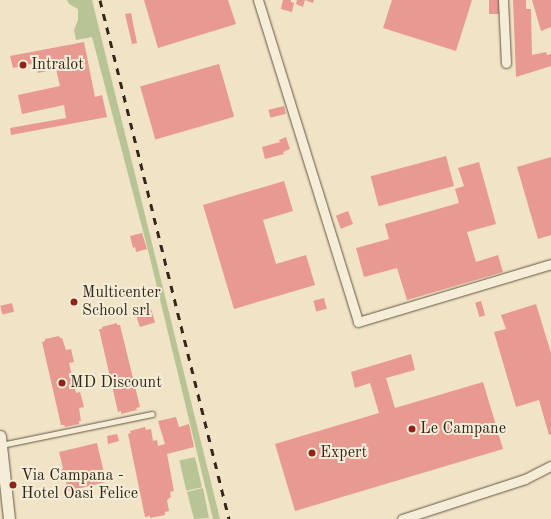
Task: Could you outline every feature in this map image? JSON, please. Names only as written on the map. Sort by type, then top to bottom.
[{"type":"street","points":[[258,0],[358,322],[551,264]]},
{"type":"street","points":[[503,0],[506,63]]},
{"type":"street","points":[[1,440],[9,519]]},
{"type":"street","points":[[402,519],[525,480],[551,466]]},
{"type":"lane","points":[[1,440],[152,414]]},
{"type":"green space","points":[[67,0],[92,0],[220,519],[213,519],[149,254],[92,37],[76,40],[74,30],[78,20],[78,9],[69,4]]},
{"type":"green space","points":[[195,457],[202,487],[186,491],[179,461]]},
{"type":"green space","points":[[203,488],[209,518],[194,519],[187,492]]},
{"type":"building","points":[[144,0],[228,0],[236,24],[158,48]]},
{"type":"building","points":[[283,0],[291,0],[291,2],[294,3],[292,12],[281,9]]},
{"type":"building","points":[[297,0],[305,0],[303,7],[296,4]]},
{"type":"building","points":[[305,0],[314,0],[313,3]]},
{"type":"building","points":[[392,0],[472,0],[456,51],[383,28]]},
{"type":"building","points":[[489,0],[499,0],[499,14],[489,14]]},
{"type":"building","points":[[513,0],[526,0],[526,9],[531,9],[532,55],[546,52],[547,55],[551,54],[551,66],[516,77]]},
{"type":"building","points":[[532,0],[551,0],[551,27],[541,31]]},
{"type":"building","points":[[131,13],[137,43],[132,44],[125,14]]},
{"type":"building","points":[[84,42],[95,97],[102,95],[107,117],[11,135],[10,128],[66,118],[64,105],[22,114],[18,95],[60,86],[56,69],[38,73],[36,63],[13,68],[10,56]]},
{"type":"building","points":[[219,64],[234,117],[155,139],[140,87]]},
{"type":"building","points":[[284,106],[286,114],[270,118],[268,110]]},
{"type":"building","points":[[286,137],[290,149],[283,152],[284,154],[265,159],[262,147],[280,142],[279,140]]},
{"type":"building","points":[[446,156],[454,186],[379,206],[371,176]]},
{"type":"building","points":[[551,157],[551,235],[538,239],[517,167]]},
{"type":"building","points":[[479,162],[496,224],[467,232],[476,262],[498,255],[503,272],[407,300],[397,268],[364,277],[356,248],[389,239],[385,224],[459,203],[455,189],[464,186],[458,168]]},
{"type":"building","points":[[284,181],[293,211],[263,220],[276,264],[306,255],[315,285],[234,309],[203,205]]},
{"type":"building","points":[[348,211],[353,224],[341,229],[336,216]]},
{"type":"building","points":[[142,233],[147,249],[136,252],[135,247],[133,248],[130,236]]},
{"type":"building","points":[[324,298],[327,309],[316,311],[313,301]]},
{"type":"building","points":[[481,301],[485,315],[479,317],[475,303]]},
{"type":"building","points":[[12,303],[14,312],[2,314],[0,306]]},
{"type":"building","points":[[536,304],[551,353],[551,434],[549,435],[539,400],[516,407],[494,332],[506,329],[501,315]]},
{"type":"building","points":[[151,309],[155,322],[140,327],[136,314]]},
{"type":"building","points":[[117,323],[117,325],[120,325],[140,407],[136,408],[137,410],[121,414],[121,411],[118,412],[99,329]]},
{"type":"building","points":[[59,336],[62,338],[66,350],[71,349],[74,362],[69,363],[76,393],[80,392],[84,407],[79,408],[81,421],[79,421],[79,424],[65,427],[64,425],[61,425],[42,342],[45,341],[45,339]]},
{"type":"building","name":"Le Campane","points":[[411,354],[415,370],[386,378],[395,408],[483,382],[503,449],[295,511],[275,444],[379,413],[370,383],[355,388],[351,372]]},
{"type":"building","points":[[176,417],[179,427],[189,424],[194,447],[167,454],[174,491],[170,492],[171,497],[167,500],[169,511],[165,512],[165,515],[150,518],[150,516],[145,517],[128,434],[131,433],[130,431],[145,427],[146,430],[151,429],[153,441],[157,440],[158,446],[165,444],[158,421]]},
{"type":"building","points":[[117,434],[119,441],[108,444],[107,436]]},
{"type":"building","points":[[97,443],[106,482],[68,491],[65,477],[59,474],[63,468],[59,452]]},
{"type":"railway","points":[[100,0],[229,519]]},
{"type":"place","name":"Intralot","points":[[23,65]]},
{"type":"place","name":"Multicenter School srl","points":[[74,302]]},
{"type":"place","name":"MD Discount","points":[[62,383]]},
{"type":"place","name":"Le Campane","points":[[412,429]]},
{"type":"place","name":"Expert","points":[[312,453]]},
{"type":"place","name":"Via Campana - Hotel Oasi Felice","points":[[13,485]]}]
